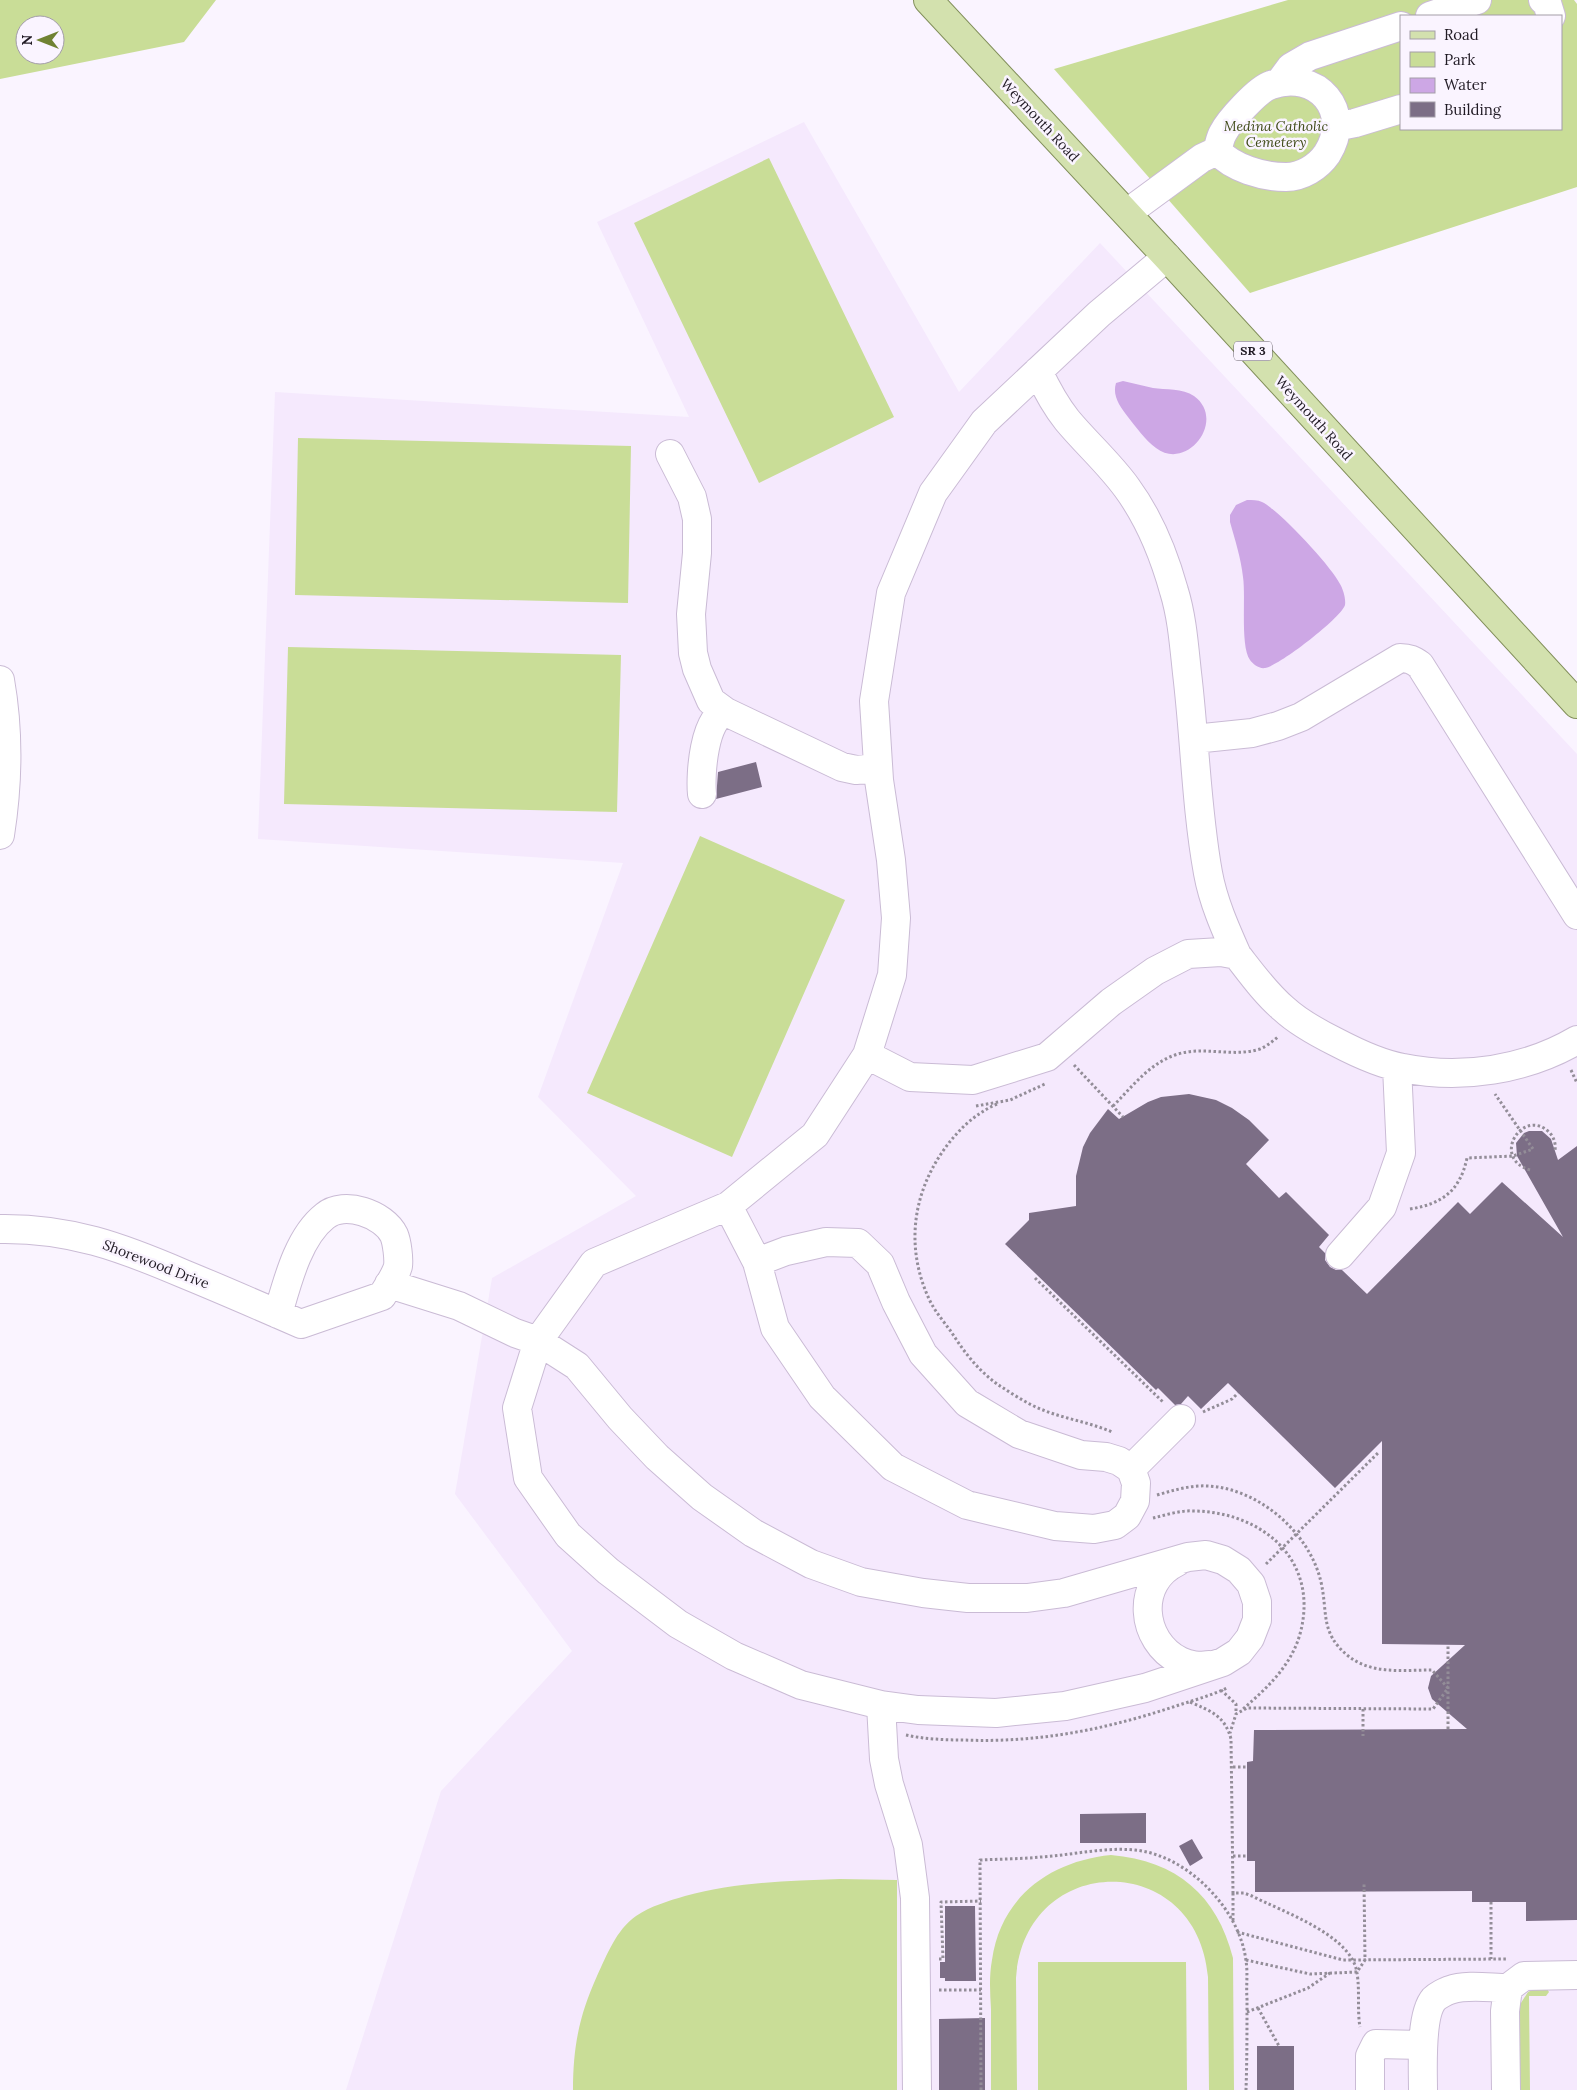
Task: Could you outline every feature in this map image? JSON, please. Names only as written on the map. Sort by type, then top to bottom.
[{"type":"main road","name":"Weymouth Road","points":[[928,0],[1168,257],[1577,704]]},
{"type":"street","points":[[1433,15],[1477,0]]},
{"type":"street","points":[[1543,0],[1547,3],[1552,15]]},
{"type":"street","points":[[1279,83],[1291,67],[1310,56],[1400,26]]},
{"type":"street","points":[[1127,213],[1202,158],[1217,151],[1223,132],[1245,105],[1269,85],[1288,81],[1308,84],[1322,91],[1330,101],[1334,112],[1335,127],[1330,148],[1322,161],[1309,171],[1291,177],[1270,177],[1226,160],[1217,151]]},
{"type":"street","points":[[1335,127],[1400,109]]},
{"type":"street","points":[[389,1284],[458,1306],[515,1333],[538,1341],[577,1366],[657,1457],[702,1497],[753,1533],[811,1564],[860,1582],[923,1593],[968,1598],[1028,1598],[1064,1593],[1188,1557],[1206,1555],[1224,1560],[1239,1570],[1251,1584],[1257,1602],[1257,1620],[1250,1638],[1239,1652],[1223,1662],[1144,1688],[1065,1706],[996,1713],[918,1710],[881,1705],[800,1685],[734,1656],[678,1624],[608,1571],[568,1535],[528,1478],[517,1408],[538,1341],[594,1263],[728,1206],[815,1135],[867,1055],[892,974],[896,918],[891,860],[878,768],[874,702],[891,593],[933,493],[984,422],[1099,314],[1168,257]]},
{"type":"street","points":[[1038,370],[1050,395],[1067,420],[1107,462],[1128,488],[1146,518],[1162,553],[1175,592],[1183,633],[1201,826],[1208,875],[1220,918],[1237,955],[1254,977],[1284,1010],[1316,1032],[1380,1062],[1397,1067],[1437,1073],[1481,1071],[1573,1053]]},
{"type":"street","points":[[670,454],[692,497],[697,519],[697,553],[691,614],[695,661],[703,685],[712,701],[726,712],[842,767],[856,770],[878,768]]},
{"type":"street","points":[[1194,739],[1252,733],[1278,726],[1301,717],[1400,658],[1414,660],[1420,665],[1577,915]]},
{"type":"street","points":[[0,680],[6,728],[6,776],[0,834]]},
{"type":"street","points":[[702,794],[701,768],[705,750],[715,719],[720,714],[726,712]]},
{"type":"street","points":[[867,1055],[910,1077],[973,1080],[1047,1057],[1111,1002],[1155,971],[1188,954],[1221,952],[1237,955]]},
{"type":"street","points":[[1340,1255],[1382,1207],[1401,1153],[1397,1067]]},
{"type":"street","points":[[728,1206],[757,1262],[775,1328],[822,1398],[893,1467],[968,1505],[1055,1526],[1094,1528],[1114,1526],[1127,1516],[1135,1501],[1136,1483],[1131,1469],[1118,1461],[1106,1457],[1081,1455],[1019,1434],[967,1403],[923,1354],[896,1302],[880,1264],[858,1243],[826,1242],[786,1251],[757,1262]]},
{"type":"street","name":"Shorewood Drive","points":[[0,1229],[23,1228],[60,1232],[96,1240],[130,1251],[301,1324],[382,1296],[398,1266],[395,1236],[383,1221],[363,1211],[345,1209],[326,1215],[306,1239],[293,1263],[278,1314]]},
{"type":"street","points":[[1131,1469],[1181,1419]]},
{"type":"street","points":[[1188,1557],[1172,1565],[1158,1577],[1150,1592],[1147,1610],[1150,1628],[1158,1644],[1164,1650],[1187,1664],[1205,1666],[1223,1662]]},
{"type":"street","points":[[881,1705],[884,1759],[888,1784],[906,1838],[913,1869],[917,2090]]},
{"type":"street","points":[[1423,2090],[1426,2017],[1434,2000],[1450,1990],[1479,1987],[1508,1988],[1524,1976],[1577,1975]]},
{"type":"street","points":[[1506,2090],[1505,2011],[1508,1988]]},
{"type":"street","points":[[1370,2090],[1370,2056],[1376,2044],[1424,2045]]},
{"type":"path","points":[[1113,1106],[1150,1069],[1174,1055],[1196,1050],[1243,1051],[1260,1049],[1285,1030]]},
{"type":"path","points":[[1573,1053],[1577,1083]]},
{"type":"path","points":[[1068,1070],[1080,1059]]},
{"type":"path","points":[[1073,1065],[1123,1117]]},
{"type":"path","points":[[1050,1081],[990,1107],[962,1127],[935,1162],[921,1192],[916,1216],[914,1238],[918,1273],[931,1304],[959,1344],[974,1363],[997,1384],[1024,1401],[1044,1410],[1095,1425],[1117,1434]]},
{"type":"path","points":[[1410,1209],[1438,1202],[1449,1194],[1458,1183],[1465,1168],[1467,1158],[1513,1156],[1533,1149],[1490,1087]]},
{"type":"path","points":[[972,1106],[1004,1101]]},
{"type":"path","points":[[1530,1170],[1518,1164],[1513,1156],[1512,1145],[1514,1138],[1520,1130],[1530,1126],[1545,1129],[1555,1141],[1555,1150]]},
{"type":"path","points":[[1035,1278],[1181,1419],[1224,1402],[1238,1393]]},
{"type":"path","points":[[1266,1564],[1378,1453]]},
{"type":"path","points":[[1155,1490],[1155,1496],[1177,1489],[1200,1486],[1228,1489],[1279,1515],[1297,1533],[1313,1558],[1318,1574],[1328,1630],[1337,1645],[1349,1656],[1367,1666],[1384,1670],[1432,1670],[1448,1688]]},
{"type":"path","points":[[1150,1519],[1152,1515]]},
{"type":"path","points":[[1448,1644],[1448,1730]]},
{"type":"path","points":[[1236,1714],[1247,1708],[1433,1708],[1448,1688]]},
{"type":"path","points":[[1221,1690],[1236,1704],[1236,1714],[1230,1733]]},
{"type":"path","points":[[1189,1702],[1219,1717],[1228,1727],[1230,1733],[1233,1767],[1233,1924]]},
{"type":"path","points":[[1363,1708],[1363,1736]]},
{"type":"path","points":[[1233,1767],[1247,1767]]},
{"type":"path","points":[[981,2090],[980,1860],[1042,1857],[1108,1849],[1138,1850],[1160,1856],[1183,1866],[1202,1881],[1223,1906],[1237,1932],[1246,1960],[1246,2090]]},
{"type":"path","points":[[1233,1856],[1247,1856]]},
{"type":"path","points":[[1357,1972],[1365,1960],[1364,1883]]},
{"type":"path","points":[[1233,1893],[1244,1893],[1337,1940],[1352,1959],[1357,1972],[1359,2026],[1361,2031],[1376,2044]]},
{"type":"path","points":[[934,1959],[942,1959],[942,1902],[981,1901]]},
{"type":"path","points":[[1491,1902],[1491,1967]]},
{"type":"path","points":[[1237,1932],[1343,1960],[1510,1959]]},
{"type":"path","points":[[1246,1960],[1310,1974],[1357,1972]]},
{"type":"path","points":[[1247,2012],[1308,1988],[1330,1972]]},
{"type":"path","points":[[916,1990],[981,1990]]},
{"type":"path","points":[[1258,2008],[1279,2046]]},
{"type":"shaded area","points":[[804,122],[959,392],[1100,243],[1577,754],[1577,2090],[346,2090],[441,1791],[572,1651],[455,1494],[492,1278],[636,1196],[538,1097],[623,863],[258,839],[275,392],[689,417],[597,222]]},
{"type":"green space","points":[[0,0],[216,0],[184,42],[0,79]]},
{"type":"green space","name":"Medina Catholic Cemetery","points":[[1288,0],[1574,0],[1577,4],[1577,187],[1250,293],[1054,69]]},
{"type":"green space","points":[[769,158],[894,417],[759,483],[634,223]]},
{"type":"green space","points":[[298,438],[631,446],[628,603],[295,595]]},
{"type":"green space","points":[[288,647],[621,655],[617,812],[284,804]]},
{"type":"green space","points":[[700,836],[845,900],[732,1157],[587,1093]]},
{"type":"green space","points":[[1111,1855],[1156,1865],[1174,1874],[1191,1885],[1205,1899],[1216,1916],[1226,1936],[1233,1958],[1234,2090],[1209,2090],[1208,1977],[1197,1935],[1175,1905],[1145,1888],[1111,1882],[1078,1888],[1048,1906],[1026,1936],[1016,1978],[1017,2090],[991,2090],[990,1972],[997,1937],[1006,1917],[1018,1900],[1032,1886],[1049,1874],[1068,1865]]},
{"type":"green space","points":[[840,1879],[897,1880],[897,2090],[573,2090],[574,2060],[581,2018],[597,1976],[613,1943],[623,1928],[636,1916],[672,1900],[704,1891],[762,1883]]},
{"type":"green space","points":[[1038,1962],[1186,1962],[1187,2090],[1038,2090]]},
{"type":"green space","points":[[1536,1988],[1547,1989],[1549,1992],[1546,1996],[1529,1996],[1530,2090],[1519,2090],[1519,2006],[1528,1992]]},
{"type":"water","points":[[1123,381],[1153,388],[1179,390],[1194,396],[1203,406],[1206,418],[1205,429],[1199,440],[1190,448],[1180,453],[1168,454],[1156,448],[1137,429],[1118,401],[1115,392],[1116,383]]},
{"type":"water","points":[[1247,500],[1262,502],[1280,515],[1292,527],[1316,552],[1335,576],[1345,600],[1345,605],[1341,611],[1322,630],[1283,659],[1265,668],[1254,665],[1247,653],[1244,633],[1243,577],[1230,522],[1230,515],[1236,505]]},
{"type":"building","points":[[756,762],[762,787],[716,799],[718,772]]},
{"type":"building","points":[[1189,1094],[1216,1100],[1232,1108],[1249,1120],[1269,1140],[1246,1164],[1279,1198],[1286,1192],[1329,1235],[1319,1247],[1325,1253],[1325,1260],[1330,1267],[1342,1270],[1367,1294],[1458,1202],[1470,1214],[1502,1182],[1563,1237],[1517,1156],[1516,1143],[1524,1133],[1542,1131],[1551,1139],[1558,1160],[1577,1146],[1577,1920],[1526,1921],[1526,1902],[1472,1902],[1472,1891],[1255,1892],[1255,1861],[1247,1861],[1247,1762],[1253,1761],[1254,1730],[1467,1729],[1432,1699],[1428,1688],[1431,1676],[1465,1645],[1382,1644],[1382,1441],[1335,1488],[1228,1383],[1201,1409],[1188,1396],[1181,1404],[1175,1405],[1158,1388],[1156,1390],[1005,1244],[1029,1220],[1029,1213],[1076,1206],[1076,1176],[1083,1147],[1090,1133],[1108,1109],[1119,1119],[1148,1102],[1161,1097]]},
{"type":"building","points":[[1146,1813],[1146,1843],[1080,1843],[1080,1814]]},
{"type":"building","points":[[1192,1839],[1203,1858],[1190,1866],[1179,1846]]},
{"type":"building","points":[[945,1906],[975,1906],[976,1981],[945,1981],[945,1978],[940,1978],[940,1962],[945,1962]]},
{"type":"building","points":[[985,2018],[985,2090],[939,2090],[939,2019]]},
{"type":"building","points":[[1257,2046],[1294,2046],[1294,2090],[1257,2090]]}]
